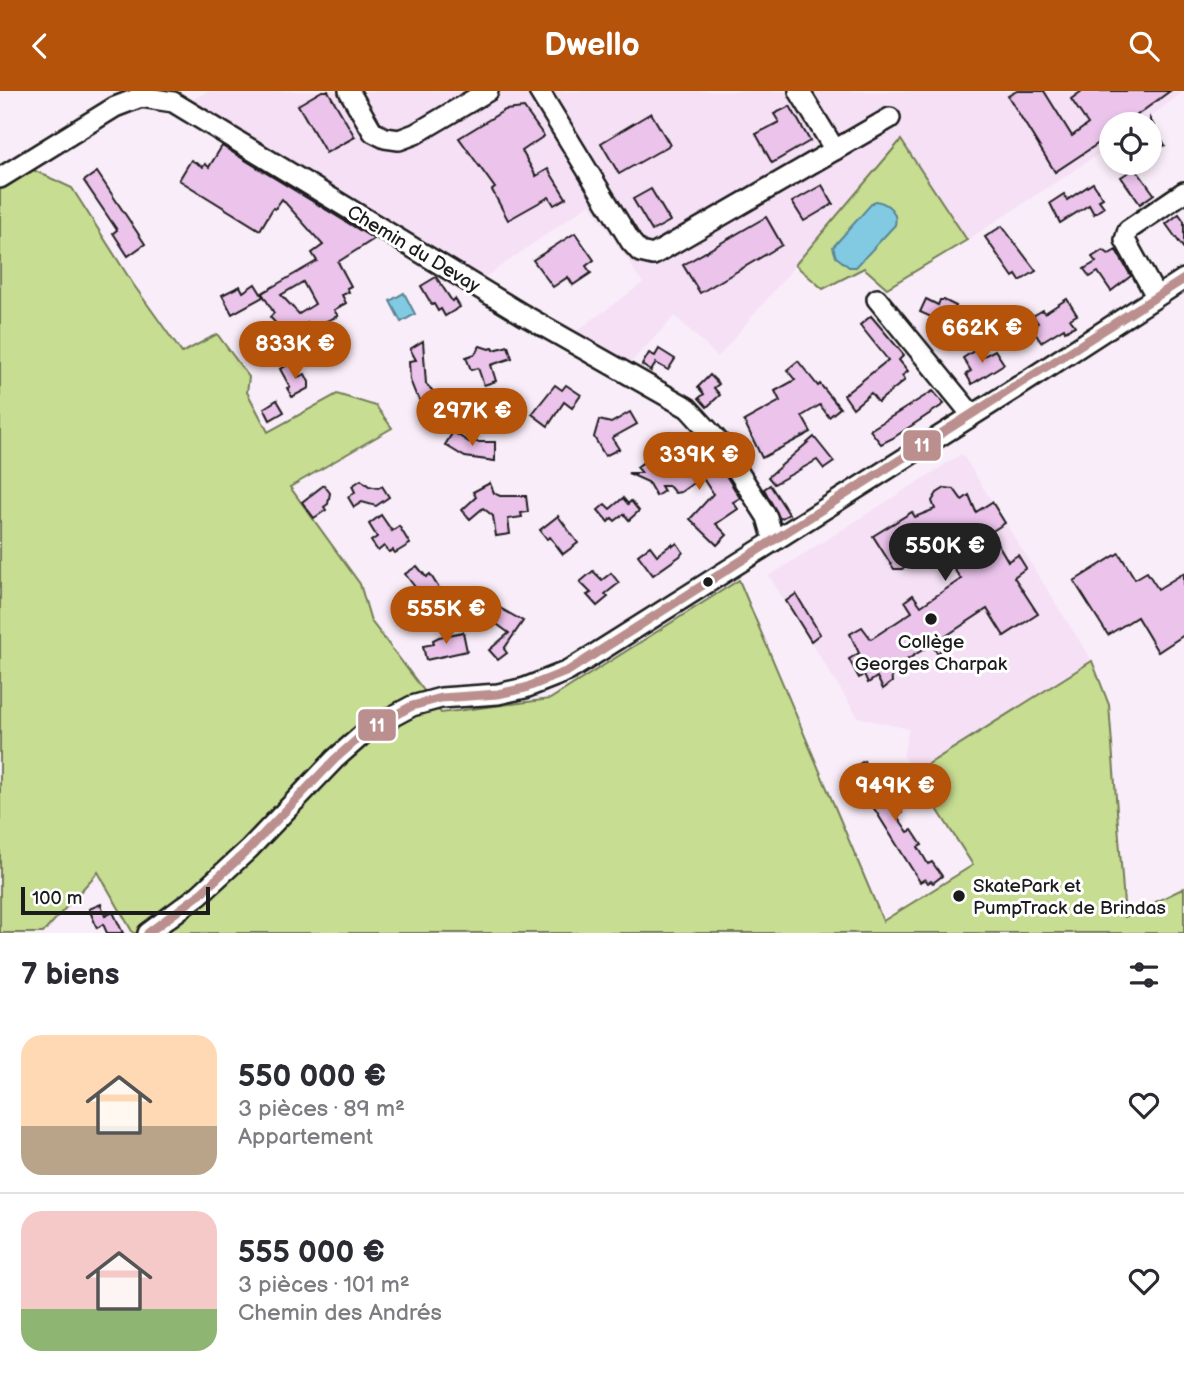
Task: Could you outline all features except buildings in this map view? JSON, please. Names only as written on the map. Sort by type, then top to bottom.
[{"type":"street","points":[[349,91],[373,131],[386,138],[399,140],[415,134],[488,91]]},
{"type":"street","points":[[539,91],[631,242],[646,255],[665,250],[890,118]]},
{"type":"street","points":[[799,91],[835,150]]},
{"type":"street","name":"Chemin du Devay","points":[[0,179],[115,107],[141,97],[173,102],[522,314],[688,408],[719,442],[767,517],[774,541]]},
{"type":"street","points":[[1156,296],[1125,240],[1128,230],[1184,192]]},
{"type":"street","points":[[148,933],[199,895],[249,849],[335,759],[369,729],[412,706],[441,698],[498,694],[525,688],[568,671],[1184,278]]},
{"type":"street","points":[[877,299],[972,415]]},
{"type":"shaded area","points":[[208,91],[1184,91],[1157,112],[1099,112],[1099,154],[967,240],[901,140],[718,357],[675,316],[626,367],[574,333],[643,283],[590,204],[478,282],[187,103]]},
{"type":"shaded area","name":"Collège Georges Charpak","points":[[962,454],[1092,661],[914,773],[903,755],[909,729],[858,717],[769,576]]},
{"type":"green space","points":[[901,140],[967,240],[887,288],[864,268],[823,289],[795,265]]},
{"type":"green space","points":[[31,169],[72,188],[133,284],[182,353],[217,334],[249,377],[247,392],[268,432],[337,394],[376,406],[392,428],[290,487],[360,584],[371,621],[441,713],[550,699],[739,580],[883,921],[973,865],[914,773],[1092,661],[1109,705],[1125,917],[1184,888],[1184,933],[133,933],[98,872],[43,933],[0,933],[0,186]]},
{"type":"water","points":[[876,201],[891,209],[896,220],[895,225],[856,267],[849,267],[836,257],[833,247]]},
{"type":"water","points":[[404,293],[415,314],[401,322],[390,301]]},
{"type":"transit line","name":"11","points":[[148,933],[199,895],[249,849],[335,759],[369,729],[412,706],[441,698],[498,694],[525,688],[568,671],[1184,279]]},
{"type":"place","name":"Collège Georges Charpak","points":[[931,619]]},
{"type":"place","name":"SkatePark et PumpTrack de Brindas","points":[[959,896]]}]
